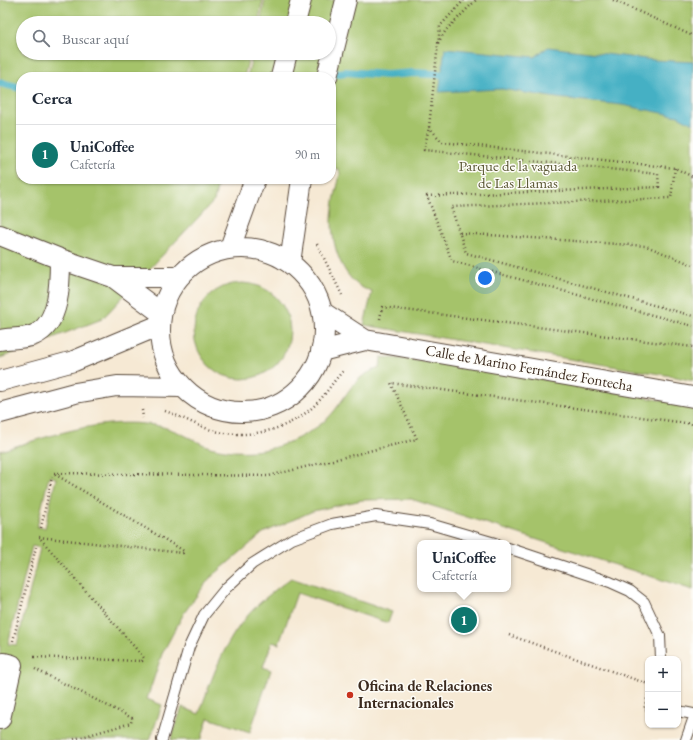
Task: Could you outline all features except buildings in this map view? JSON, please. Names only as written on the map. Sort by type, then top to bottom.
[{"type":"street","points":[[297,16],[301,0]]},
{"type":"street","points":[[336,41],[346,0]]},
{"type":"street","points":[[282,72],[285,60]]},
{"type":"street","points":[[328,72],[331,60]]},
{"type":"street","points":[[230,248],[254,184]]},
{"type":"street","points":[[290,263],[301,184]]},
{"type":"street","points":[[0,235],[60,259],[113,277],[179,277]]},
{"type":"street","points":[[230,248],[261,250],[276,255],[290,263],[311,285],[318,298],[324,325],[322,351],[316,366],[297,391],[285,400],[255,411],[224,410],[209,405],[183,387],[175,377],[165,358],[160,339],[161,319],[168,294],[179,277],[202,258],[230,248]]},
{"type":"street","points":[[0,340],[33,335],[43,329],[51,317],[56,305],[60,280],[60,259]]},
{"type":"street","points":[[113,277],[161,319]]},
{"type":"street","name":"Calle de Marino Fernández Fontecha","points":[[322,312],[365,340],[693,397]]},
{"type":"street","points":[[0,381],[74,361],[161,319]]},
{"type":"street","name":"Calle de Marino Fernández Fontecha","points":[[322,351],[365,340]]},
{"type":"street","points":[[0,413],[74,393],[117,386],[183,387]]},
{"type":"street","points":[[0,679],[4,663],[12,665],[0,719]]},
{"type":"lane","points":[[162,740],[190,647],[204,615],[226,588],[252,564],[292,539],[332,524],[376,516],[430,524],[485,540]]},
{"type":"lane","points":[[511,549],[610,582],[630,591],[644,602],[660,636],[661,656]]},
{"type":"lane","points":[[681,711],[693,714]]},
{"type":"lane","points":[[686,740],[693,720]]},
{"type":"path","points":[[464,0],[440,26],[429,126],[424,150],[658,174],[659,187],[427,196],[452,262],[693,326]]},
{"type":"path","points":[[437,45],[446,30],[476,0]]},
{"type":"path","points":[[613,0],[693,36]]},
{"type":"path","points":[[429,126],[442,142],[675,168],[693,177]]},
{"type":"path","points":[[675,168],[671,198],[451,207],[466,253],[693,316]]},
{"type":"path","points":[[460,233],[646,246],[693,265]]},
{"type":"path","points":[[315,239],[325,264],[343,296]]},
{"type":"path","points":[[379,325],[382,307],[693,348]]},
{"type":"path","points":[[160,410],[219,432],[260,433],[283,427],[304,415],[319,401],[347,366]]},
{"type":"path","points":[[33,657],[142,661],[144,658],[38,537],[183,553],[184,551],[54,473],[269,476],[416,439],[391,383],[693,424]]},
{"type":"path","points":[[143,418],[142,407],[148,408]]},
{"type":"path","points":[[41,528],[52,477]]},
{"type":"path","points":[[12,645],[36,547]]},
{"type":"path","points":[[509,635],[645,683]]},
{"type":"path","points":[[30,666],[132,718],[131,723],[71,740]]},
{"type":"green space","points":[[0,0],[263,0],[260,16],[16,16],[16,60],[248,60],[245,72],[16,72],[16,184],[218,184],[214,201],[102,319],[0,358]]},
{"type":"green space","name":"Parque de la vaguada de Las Llamas","points":[[265,0],[693,0],[693,381],[672,376],[364,325],[372,292],[360,286],[345,270],[336,250],[332,228],[334,200],[340,174],[339,169],[336,169],[336,72],[248,72],[251,60],[336,60],[336,16],[262,16]]},
{"type":"green space","points":[[242,283],[260,287],[269,291],[276,297],[282,304],[286,313],[290,331],[286,349],[282,358],[276,365],[269,371],[260,375],[242,379],[224,375],[215,371],[208,365],[202,358],[198,349],[194,331],[198,313],[202,304],[208,297],[215,291],[224,287]]},
{"type":"green space","points":[[381,357],[420,361],[538,378],[693,406],[693,590],[411,499],[362,500],[313,511],[263,533],[209,579],[184,613],[162,654],[147,699],[162,705],[150,740],[0,740],[0,451],[71,430],[108,424],[126,423],[162,427],[178,432],[207,446],[218,449],[236,451],[262,450],[292,441],[318,426],[329,417],[362,376],[380,368]],"holes":[[[49,476],[56,478],[45,528],[37,527]],[[32,546],[40,548],[17,645],[8,644]]]},
{"type":"green space","points":[[291,578],[392,612],[388,623],[297,593],[279,644],[272,642],[263,667],[271,670],[250,732],[208,718],[201,740],[171,740],[182,707],[199,714],[221,657],[233,635],[245,618],[257,605]]},
{"type":"water","points":[[548,47],[654,60],[693,62],[693,124],[678,116],[622,105],[557,98],[502,89],[439,92],[445,48],[535,57]]},
{"type":"waterway","points":[[336,73],[346,72],[387,75],[414,73],[451,75]]},
{"type":"waterway","points":[[0,83],[16,87]]},
{"type":"place","name":"UniCoffee","points":[[464,620]]},
{"type":"place","name":"Oficina de Relaciones Internacionales","points":[[350,695]]}]
